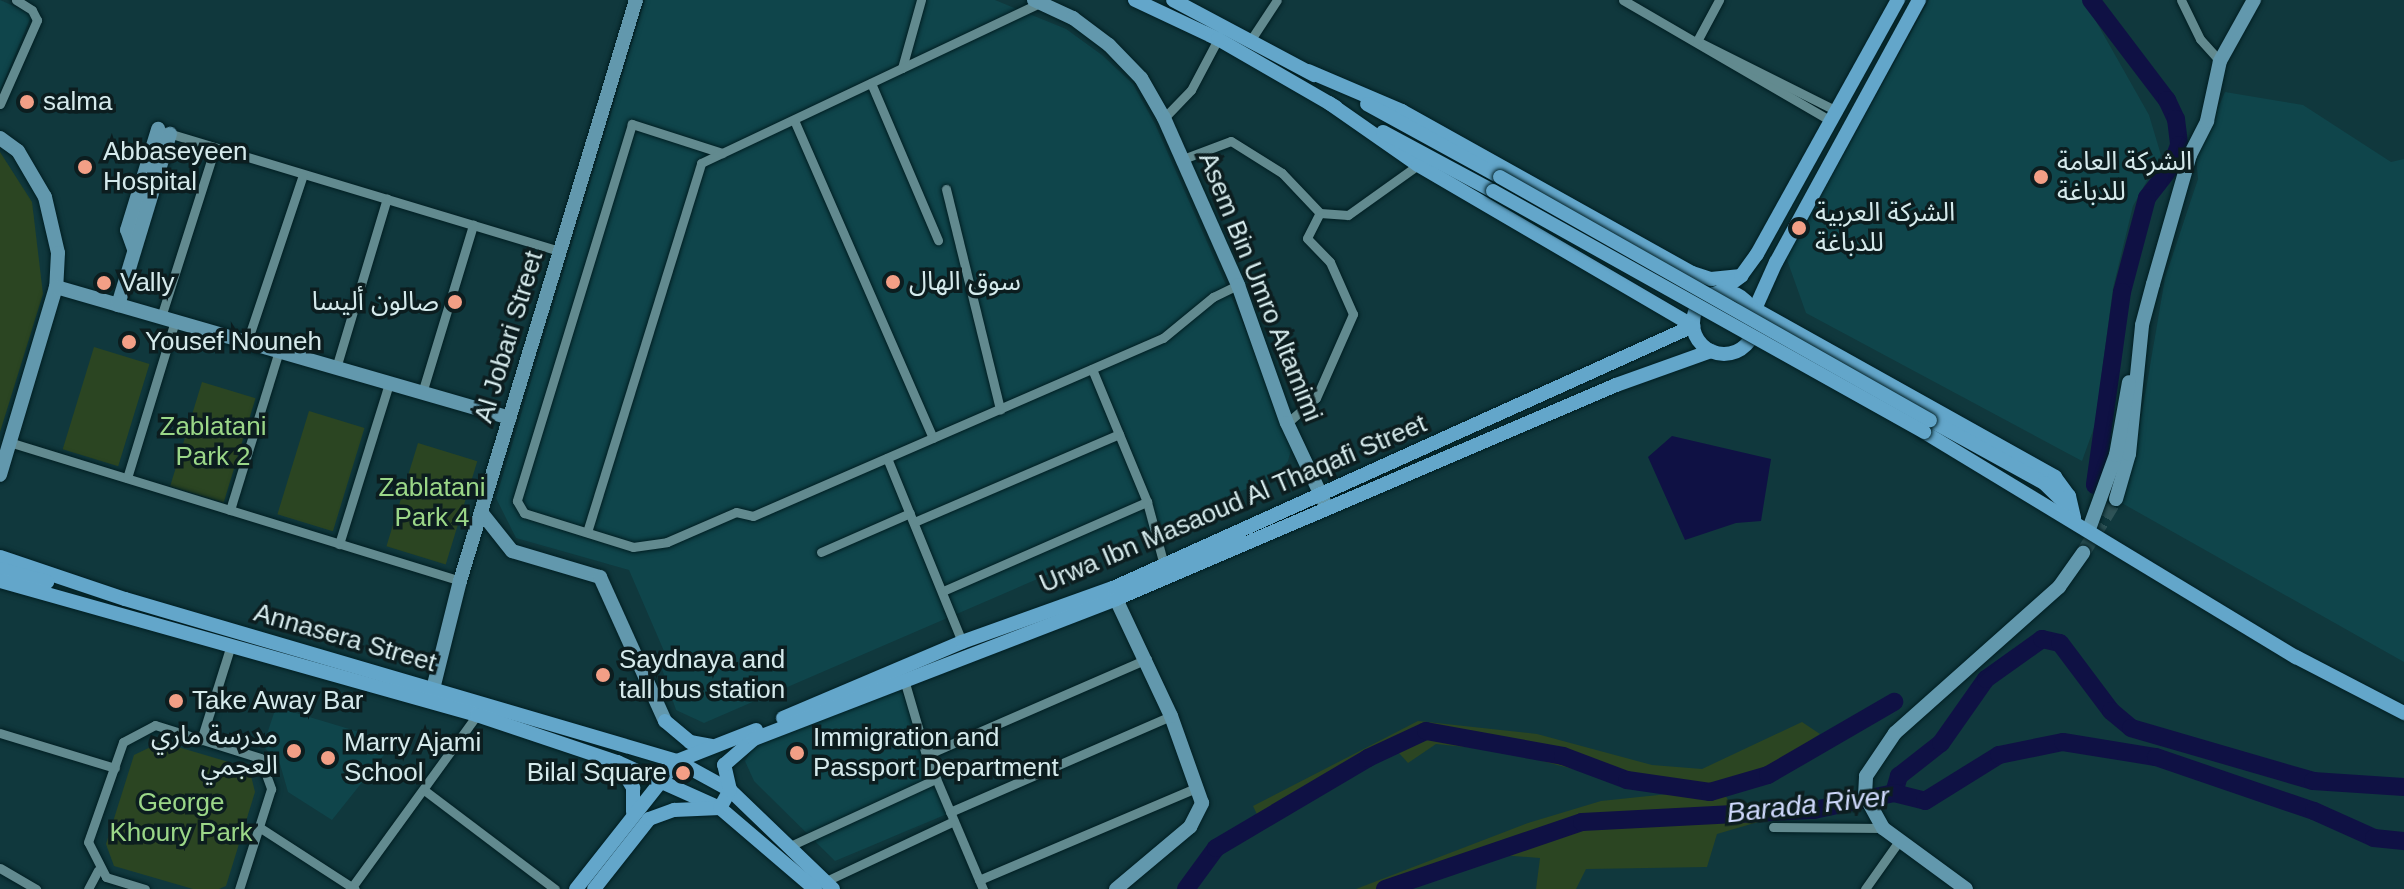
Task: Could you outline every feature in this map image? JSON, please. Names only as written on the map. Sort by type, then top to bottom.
[{"type":"main road","points":[[1135,0],[1218,39],[1329,103],[1927,426],[2044,483],[2074,518],[2089,529],[2296,657],[2404,713]]},
{"type":"main road","points":[[1173,0],[1193,4],[1500,177],[1927,426]]},
{"type":"main road","points":[[1693,326],[1699,305],[1741,276],[1898,0]]},
{"type":"main road","points":[[1329,103],[1418,165],[1693,326],[1711,351],[1733,352],[1745,344],[1755,309],[1776,262],[1919,0]]},
{"type":"main road","points":[[1308,71],[1402,111],[1692,273],[1711,279],[1741,276]]},
{"type":"main road","points":[[1718,293],[1735,295],[2055,477],[2069,496],[2074,518]]},
{"type":"main road","points":[[1657,305],[1665,322],[1663,340]]},
{"type":"main road","name":"Urwa Ibn Masaoud Al Thaqafi Street","points":[[576,889],[677,761],[962,642],[1164,565],[1693,326]]},
{"type":"main road","name":"Urwa Ibn Masaoud Al Thaqafi Street","points":[[730,790],[724,765],[754,739],[1116,599],[1616,385],[1711,351]]},
{"type":"main road","name":"Annasera Street","points":[[0,557],[125,599],[677,761],[730,790],[790,846],[824,886]]},
{"type":"main road","points":[[0,569],[125,599]]},
{"type":"main road","name":"Annasera Street","points":[[0,581],[477,715],[617,762],[720,808],[824,886]]},
{"type":"main road","points":[[665,721],[690,742],[716,747]]},
{"type":"main road","points":[[665,721],[677,761]]},
{"type":"main road","points":[[594,889],[649,819],[652,806],[636,810],[633,788],[617,762]]},
{"type":"main road","points":[[649,819],[674,810],[720,808],[730,790]]},
{"type":"street","points":[[0,104],[37,20],[32,10],[16,0]]},
{"type":"street","name":"Al Jobari Street","points":[[433,689],[460,581],[636,0]]},
{"type":"street","points":[[902,68],[921,0]]},
{"type":"street","points":[[1252,38],[1277,0]]},
{"type":"street","points":[[1623,0],[1834,116]]},
{"type":"street","points":[[1697,41],[1719,0]]},
{"type":"street","points":[[2181,0],[2200,39],[2220,61]]},
{"type":"street","points":[[2089,529],[2119,443],[2133,327],[2157,242],[2207,121],[2220,61],[2254,0]]},
{"type":"street","points":[[587,532],[701,163],[1037,1]]},
{"type":"street","name":"Asem Bin Umro Altamimi","points":[[1037,1],[1109,45],[1141,78],[1164,118],[1238,285],[1287,423],[1327,508]]},
{"type":"street","points":[[1164,118],[1191,90],[1218,39]]},
{"type":"street","points":[[871,83],[938,240]]},
{"type":"street","points":[[794,120],[933,438]]},
{"type":"street","points":[[722,153],[632,124],[517,501],[524,513],[633,547],[667,542],[736,512],[753,516],[1163,338],[1213,297],[1238,285]]},
{"type":"street","points":[[118,305],[164,132],[560,251]]},
{"type":"street","points":[[0,138],[18,151],[45,197],[58,253],[56,287],[0,475]]},
{"type":"street","points":[[1183,159],[1231,141],[1282,173],[1320,213],[1348,215],[1418,165]]},
{"type":"street","points":[[127,478],[215,148]]},
{"type":"street","points":[[247,342],[303,175]]},
{"type":"street","points":[[2116,499],[2137,403],[2142,325],[2185,179]]},
{"type":"street","points":[[946,189],[1000,409]]},
{"type":"street","points":[[336,368],[387,198]]},
{"type":"street","points":[[1287,423],[1316,398],[1353,314],[1330,262],[1307,238],[1320,213]]},
{"type":"street","points":[[422,393],[473,225]]},
{"type":"street","points":[[56,287],[509,418]]},
{"type":"street","points":[[230,510],[279,351]]},
{"type":"street","points":[[1092,369],[1147,502],[1164,565]]},
{"type":"street","points":[[339,544],[389,383]]},
{"type":"street","points":[[821,552],[1119,434]]},
{"type":"street","points":[[9,442],[460,581]]},
{"type":"street","points":[[887,458],[962,642]]},
{"type":"street","points":[[943,591],[1147,502]]},
{"type":"street","points":[[481,512],[512,551],[600,577],[665,721]]},
{"type":"street","points":[[1966,889],[1880,824],[1865,796],[1866,776],[1888,740],[2059,587],[2083,553]]},
{"type":"street","points":[[1116,599],[1147,659],[1202,803],[1195,822],[1116,889]]},
{"type":"street","points":[[201,740],[231,645]]},
{"type":"street","points":[[926,755],[1147,659]]},
{"type":"street","points":[[905,683],[926,755],[981,884],[1198,787]]},
{"type":"street","points":[[259,827],[353,888],[477,715]]},
{"type":"street","points":[[824,886],[952,817],[1171,716]]},
{"type":"street","points":[[88,889],[98,870],[88,842],[123,742],[155,725],[260,758],[271,789],[239,889]]},
{"type":"street","points":[[0,733],[115,768]]},
{"type":"street","points":[[790,846],[936,779]]},
{"type":"street","points":[[424,790],[555,889]]},
{"type":"street","points":[[1773,827],[1880,824]]},
{"type":"street","points":[[1865,889],[1899,841]]},
{"type":"street","points":[[0,868],[36,889]]},
{"type":"street","points":[[98,870],[145,889]]},
{"type":"shaded area","points":[[0,0],[32,14],[0,90]]},
{"type":"shaded area","name":"سوق الهال","points":[[645,0],[995,0],[1066,29],[1102,55],[1133,84],[1155,124],[1294,439],[1288,461],[1276,476],[704,723],[676,710],[662,669],[670,665],[629,570],[516,538],[496,498]]},
{"type":"shaded area","points":[[1929,0],[2084,0],[2149,115],[2161,155],[2133,206],[2113,288],[2095,425],[2082,461],[1806,313],[1786,257]]},
{"type":"shaded area","points":[[2225,92],[2303,105],[2391,162],[2404,159],[2404,662],[2120,502],[2136,448],[2165,278],[2198,179],[2196,158]]},
{"type":"shaded area","points":[[1672,436],[1771,459],[1761,521],[1736,523],[1685,540],[1648,457]]},
{"type":"shaded area","points":[[898,683],[954,811],[835,861],[754,781],[745,761],[756,744]]},
{"type":"shaded area","name":"Marry Ajami School","points":[[276,707],[386,740],[387,751],[332,820],[288,792],[280,764],[263,746]]},
{"type":"green space","points":[[0,152],[32,202],[43,294],[0,432]]},
{"type":"green space","points":[[94,347],[149,364],[118,466],[63,449]]},
{"type":"green space","name":"Zablatani Park 2","points":[[202,382],[256,398],[224,503],[170,486]]},
{"type":"green space","points":[[309,411],[364,428],[333,531],[277,514]]},
{"type":"green space","name":"Zablatani Park 4","points":[[418,443],[477,461],[446,564],[386,546]]},
{"type":"green space","points":[[1418,721],[1537,734],[1652,765],[1702,769],[1802,722],[1820,734],[1773,765],[1718,785],[1731,804],[1810,800],[1813,818],[1758,822],[1717,834],[1707,867],[1586,869],[1576,889],[1536,889],[1540,858],[1501,855],[1401,889],[1356,889],[1528,823],[1601,801],[1668,794],[1504,751],[1436,744],[1408,763],[1398,752],[1367,766],[1264,829],[1253,806]]},
{"type":"green space","name":"George Khoury Park","points":[[161,742],[249,768],[255,792],[226,886],[219,889],[193,889],[114,866],[106,844],[134,755]]},
{"type":"waterway","name":"Barada River","points":[[2091,0],[2167,100],[2176,119],[2179,145],[2171,167],[2147,198],[2122,292],[2095,485]]},
{"type":"waterway","points":[[1894,793],[1899,776],[1941,743],[1986,679],[2042,639],[2060,643],[2111,711],[2131,728],[2313,781],[2404,787]]},
{"type":"waterway","name":"Barada River","points":[[1186,889],[1216,848],[1368,758],[1426,731],[1563,756],[1627,780],[1710,792],[1768,775],[1894,702]]},
{"type":"waterway","name":"Barada River","points":[[1385,889],[1582,822],[1814,810],[1894,793],[1925,801],[1999,755],[2063,742],[2156,757],[2314,811],[2374,838],[2404,841]]},
{"type":"tunnel","points":[[2083,553],[2116,499]]},
{"type":"place","name":"salma","points":[[27,102]]},
{"type":"place","name":"Abbaseyeen Hospital","points":[[85,167]]},
{"type":"place","name":"الشركة العامة للدباغة","points":[[2041,177]]},
{"type":"place","name":"الشركة العربية للدباغة","points":[[1799,228]]},
{"type":"place","name":"سوق الهال","points":[[893,282]]},
{"type":"place","name":"Vally","points":[[104,283]]},
{"type":"place","name":"صالون أليسا","points":[[455,302]]},
{"type":"place","name":"Yousef Nouneh","points":[[129,342]]},
{"type":"place","name":"Saydnaya and tall bus station","points":[[603,675]]},
{"type":"place","name":"Take Away Bar","points":[[176,701]]},
{"type":"place","name":"مدرسة ماري العجمي","points":[[294,751]]},
{"type":"place","name":"Immigration and Passport Department","points":[[797,753]]},
{"type":"place","name":"Marry Ajami School","points":[[328,758]]},
{"type":"place","name":"Bilal Square","points":[[683,773]]}]
